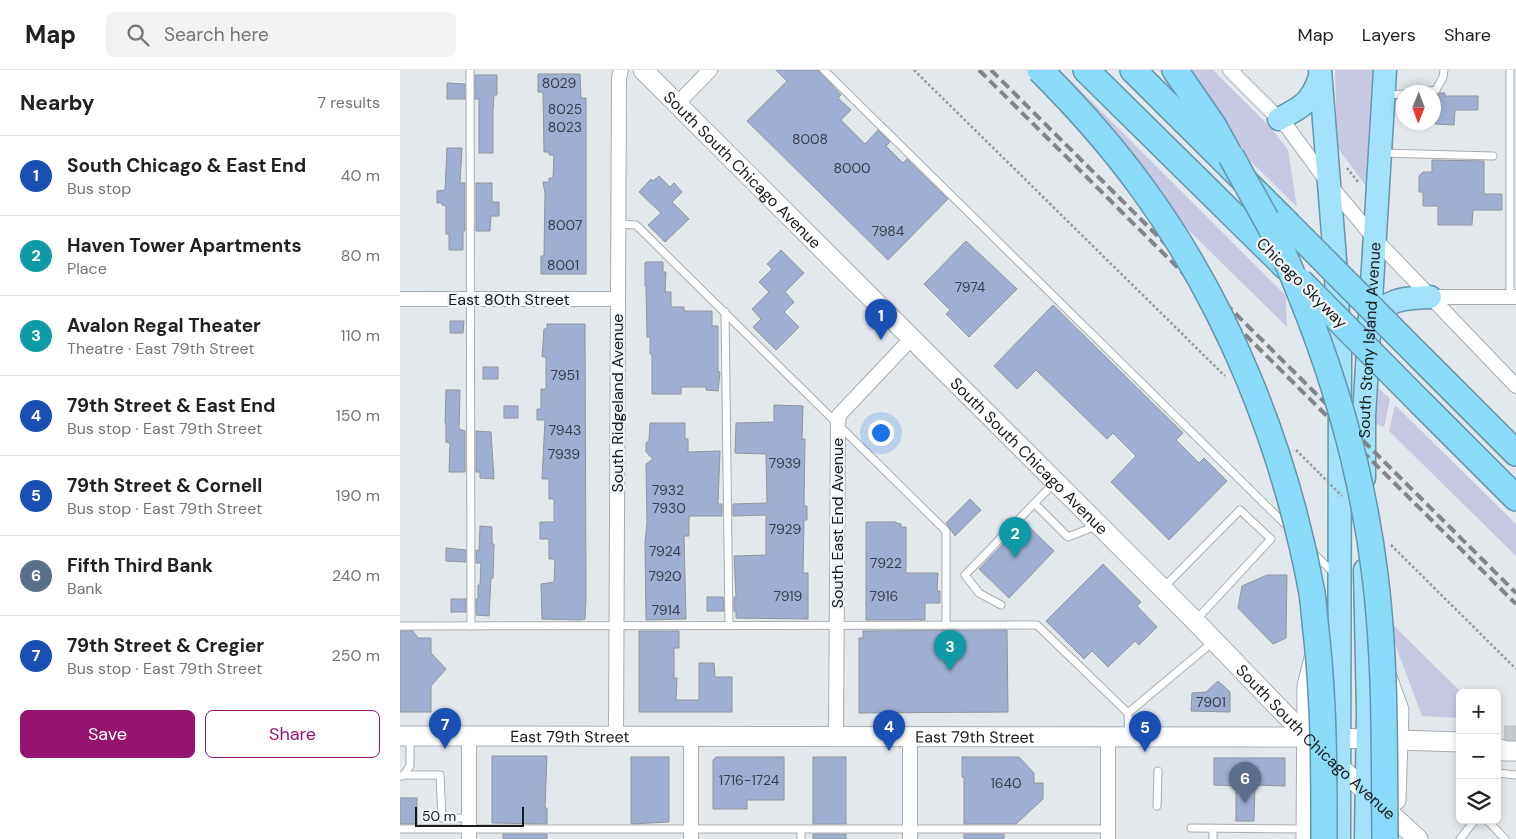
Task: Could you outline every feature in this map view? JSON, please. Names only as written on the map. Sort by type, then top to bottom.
[{"type":"highway","points":[[1040,70],[1063,93],[1116,154],[1146,194],[1180,245],[1217,311],[1250,380],[1290,499],[1312,595],[1322,692],[1312,836]]},
{"type":"highway","name":"Chicago Skyway","points":[[1086,70],[1516,498]]},
{"type":"highway","name":"Chicago Skyway","points":[[1133,70],[1516,453]]},
{"type":"highway","points":[[1175,70],[1213,125],[1274,234],[1325,356],[1344,417],[1360,484],[1377,592],[1390,829]]},
{"type":"highway","name":"South Stony Island Avenue","points":[[1366,839],[1368,740],[1364,416],[1380,153],[1394,95],[1385,70]]},
{"type":"highway","name":"South Stony Island Avenue","points":[[1320,74],[1335,259],[1340,353],[1338,839]]},
{"type":"highway","points":[[1279,120],[1308,101],[1314,92],[1320,74]]},
{"type":"highway","points":[[1369,322],[1378,311],[1393,301],[1430,297]]},
{"type":"main road","name":"South South Chicago Avenue","points":[[643,70],[1163,588],[1308,737],[1368,792],[1390,829],[1418,839]]},
{"type":"main road","points":[[1312,836],[1306,686],[1327,601],[1340,579]]},
{"type":"main road","name":"South Stony Island Avenue","points":[[1365,612],[1399,710],[1390,829],[1396,839]]},
{"type":"main road","name":"East 79th Street","points":[[405,736],[1308,737],[1456,742]]},
{"type":"main road","points":[[1501,742],[1505,751],[1516,751]]},
{"type":"street","name":"South Ridgeland Avenue","points":[[616,737],[619,78],[621,70]]},
{"type":"street","points":[[677,104],[710,70]]},
{"type":"street","points":[[1230,70],[1288,128],[1328,183],[1374,238],[1516,386]]},
{"type":"street","points":[[1430,297],[1513,298]]},
{"type":"street","name":"East 80th Street","points":[[400,299],[618,299]]},
{"type":"street","name":"South East End Avenue","points":[[836,737],[838,424],[840,415],[912,338]]},
{"type":"street","points":[[469,736],[469,829]]},
{"type":"street","points":[[691,737],[692,834]]},
{"type":"street","points":[[910,737],[910,834]]},
{"type":"street","points":[[1108,737],[1108,834]]},
{"type":"lane","points":[[470,70],[471,626]]},
{"type":"lane","points":[[824,70],[1340,579]]},
{"type":"lane","points":[[1439,85],[1444,77],[1444,70]]},
{"type":"lane","points":[[1510,70],[1513,298]]},
{"type":"lane","points":[[1380,153],[1493,156]]},
{"type":"lane","points":[[618,224],[636,225],[946,531],[946,625]]},
{"type":"lane","points":[[725,312],[729,625]]},
{"type":"lane","points":[[1001,605],[980,593],[965,575],[1056,481]]},
{"type":"lane","points":[[1035,504],[1068,537],[1099,525]]},
{"type":"lane","points":[[1163,588],[1240,510],[1271,539],[1195,621]]},
{"type":"lane","points":[[400,626],[1036,625],[1128,713],[1129,737]]},
{"type":"lane","points":[[1128,713],[1215,641]]},
{"type":"lane","points":[[402,776],[410,766],[405,736]]},
{"type":"lane","points":[[1157,806],[1158,771]]},
{"type":"lane","points":[[1501,773],[1516,775]]},
{"type":"lane","points":[[402,776],[440,775],[442,818],[469,829]]},
{"type":"lane","points":[[1460,839],[1472,824]]},
{"type":"lane","points":[[1491,824],[1505,839]]},
{"type":"lane","points":[[1191,828],[1312,836]]},
{"type":"lane","points":[[400,829],[580,829],[692,834],[801,829],[910,834],[1011,829],[1108,834]]},
{"type":"lane","points":[[580,829],[580,839]]},
{"type":"lane","points":[[801,829],[801,839]]},
{"type":"lane","points":[[1011,829],[1011,839]]},
{"type":"lane","points":[[1213,829],[1213,839]]},
{"type":"path","points":[[914,70],[1226,378]]},
{"type":"path","points":[[1342,162],[1360,185]]},
{"type":"path","points":[[1293,446],[1320,474]]},
{"type":"path","points":[[1385,539],[1516,668]]},
{"type":"shaded area","points":[[1054,70],[1060,70],[1286,296],[1287,327],[1173,215]]},
{"type":"shaded area","points":[[1159,70],[1213,70],[1272,129],[1288,150],[1297,207]]},
{"type":"shaded area","points":[[1335,70],[1374,70],[1366,186],[1337,147]]},
{"type":"shaded area","points":[[1376,386],[1390,399],[1384,427],[1376,424]]},
{"type":"shaded area","points":[[1395,405],[1516,524],[1516,556],[1389,431]]},
{"type":"shaded area","points":[[1385,617],[1458,689],[1456,689],[1456,718],[1422,716]]},
{"type":"building","points":[[776,70],[818,70],[841,95],[838,98],[851,110],[841,120],[865,144],[878,130],[890,142],[886,146],[903,163],[907,159],[948,199],[888,260],[747,121],[787,81]]},
{"type":"building","points":[[538,74],[580,74],[581,98],[586,98],[586,274],[541,274],[541,256],[544,256],[545,193],[543,182],[549,182],[549,178],[553,178],[554,155],[544,152],[543,92],[538,92]]},
{"type":"building","points":[[475,75],[497,75],[497,95],[494,95],[493,110],[493,153],[479,153],[479,99],[475,99]]},
{"type":"building","points":[[447,83],[465,84],[465,99],[447,99]]},
{"type":"building","points":[[1441,93],[1445,93],[1445,96],[1478,96],[1478,110],[1455,110],[1454,125],[1441,124]]},
{"type":"building","points":[[447,148],[462,148],[460,183],[465,183],[463,250],[449,250],[449,234],[446,234],[446,206],[442,205],[442,203],[437,203],[437,191],[445,190]]},
{"type":"building","points":[[1432,160],[1484,161],[1484,194],[1502,194],[1502,210],[1473,210],[1472,225],[1438,225],[1438,206],[1423,206],[1423,192],[1419,192],[1419,176],[1423,172],[1432,172]]},
{"type":"building","points":[[659,176],[670,187],[674,183],[682,192],[672,202],[689,219],[665,242],[648,225],[661,213],[639,192],[651,179],[653,181]]},
{"type":"building","points":[[476,183],[492,183],[492,202],[499,202],[499,216],[491,216],[490,231],[476,231]]},
{"type":"building","points":[[966,241],[1017,289],[969,337],[946,314],[950,310],[924,284]]},
{"type":"building","points":[[781,250],[804,273],[785,292],[794,302],[784,312],[799,327],[776,350],[753,327],[761,319],[752,309],[769,292],[759,282],[772,269],[767,264]]},
{"type":"building","points":[[646,262],[663,262],[663,272],[666,272],[665,292],[671,292],[671,307],[684,307],[684,311],[712,311],[712,326],[718,326],[718,372],[720,372],[718,391],[706,390],[706,387],[681,387],[681,394],[652,394],[652,354],[650,354],[650,337],[647,337]]},
{"type":"building","points":[[1053,305],[1183,433],[1176,440],[1199,463],[1204,458],[1227,481],[1169,540],[1111,482],[1136,456],[1113,433],[1107,439],[1036,370],[1017,389],[994,366]]},
{"type":"building","points":[[450,321],[464,321],[463,333],[450,333]]},
{"type":"building","points":[[547,324],[585,324],[586,600],[585,619],[580,620],[542,619],[541,584],[554,582],[555,559],[549,559],[549,539],[540,539],[540,522],[554,522],[554,499],[549,499],[549,479],[542,479],[545,420],[537,420],[537,409],[541,409],[541,389],[546,389],[546,357],[542,357],[544,329],[547,329]]},
{"type":"building","points":[[483,367],[498,367],[498,379],[483,379]]},
{"type":"building","points":[[446,390],[460,390],[459,429],[465,431],[465,472],[449,472],[450,443],[446,442],[445,423]]},
{"type":"building","points":[[774,405],[803,406],[802,439],[805,439],[804,506],[807,506],[807,520],[804,520],[803,573],[808,573],[808,619],[736,618],[736,611],[734,611],[734,597],[736,597],[734,556],[766,555],[766,515],[733,516],[733,504],[767,503],[766,454],[735,453],[736,423],[774,422]]},
{"type":"building","points":[[504,406],[518,406],[518,418],[504,418]]},
{"type":"building","points":[[650,423],[685,423],[685,439],[688,439],[688,452],[720,451],[718,504],[722,504],[722,516],[689,516],[689,536],[684,536],[686,619],[646,620],[646,464],[653,459],[646,452]]},
{"type":"building","points":[[476,431],[491,432],[494,479],[480,478],[480,472],[476,472]]},
{"type":"building","points":[[970,499],[981,510],[955,536],[946,523]]},
{"type":"building","points":[[866,522],[896,522],[901,524],[901,527],[906,527],[906,573],[938,573],[937,591],[940,591],[940,603],[925,603],[925,620],[866,620]]},
{"type":"building","points":[[1024,522],[1054,551],[1009,598],[979,569]]},
{"type":"building","points":[[480,526],[492,527],[492,544],[494,544],[489,616],[476,615],[476,599],[478,599],[478,585],[480,585],[481,563],[476,563],[476,550],[479,551]]},
{"type":"building","points":[[446,548],[466,550],[466,562],[446,561]]},
{"type":"building","points":[[1103,564],[1141,602],[1137,606],[1157,627],[1139,645],[1135,641],[1108,667],[1092,651],[1084,659],[1046,621]]},
{"type":"building","points":[[1267,575],[1287,575],[1286,638],[1273,644],[1238,608],[1242,586]]},
{"type":"building","points":[[707,597],[723,597],[724,611],[707,611]]},
{"type":"building","points":[[451,599],[466,599],[466,612],[451,612]]},
{"type":"building","points":[[1007,630],[1008,712],[859,713],[859,638],[863,638],[863,631]]},
{"type":"building","points":[[400,631],[413,631],[418,638],[431,638],[431,653],[446,669],[431,686],[431,712],[400,712]]},
{"type":"building","points":[[639,631],[679,631],[679,648],[674,648],[674,678],[677,678],[676,700],[699,700],[699,663],[714,663],[715,677],[732,677],[732,712],[639,712]]},
{"type":"building","points":[[1218,681],[1230,692],[1230,712],[1191,711],[1192,693],[1206,692]]},
{"type":"building","points":[[492,756],[547,756],[545,808],[547,808],[547,824],[492,823]]},
{"type":"building","points":[[631,757],[669,757],[669,822],[631,824]]},
{"type":"building","points":[[716,757],[784,757],[784,800],[747,800],[747,809],[713,809],[713,760]]},
{"type":"building","points":[[813,757],[846,757],[846,824],[813,824]]},
{"type":"building","points":[[962,757],[1019,757],[1034,773],[1034,783],[1043,783],[1043,799],[1016,824],[964,824]]},
{"type":"building","points":[[1214,758],[1285,758],[1285,786],[1255,785],[1254,821],[1236,821],[1236,786],[1214,785]]},
{"type":"building","points":[[400,798],[417,798],[417,824],[400,824]]},
{"type":"building","points":[[503,834],[547,834],[547,839],[503,839]]},
{"type":"building","points":[[813,834],[846,834],[846,839],[813,839]]},
{"type":"building","points":[[964,834],[1004,834],[1004,839],[964,839]]},
{"type":"tunnel","points":[[1504,735],[1516,735]]},
{"type":"railway","points":[[979,70],[1516,604]]},
{"type":"railway","points":[[991,70],[1516,593]]},
{"type":"place","name":"South Chicago & East End","points":[[881,340]]},
{"type":"place","name":"Haven Tower Apartments","points":[[1015,558]]},
{"type":"place","name":"Avalon Regal Theater","points":[[950,671]]},
{"type":"place","name":"79th Street & Cregier","points":[[445,749]]},
{"type":"place","name":"79th Street & East End","points":[[889,751]]},
{"type":"place","name":"79th Street & Cornell","points":[[1145,752]]},
{"type":"place","name":"Fifth Third Bank","points":[[1245,803]]}]
